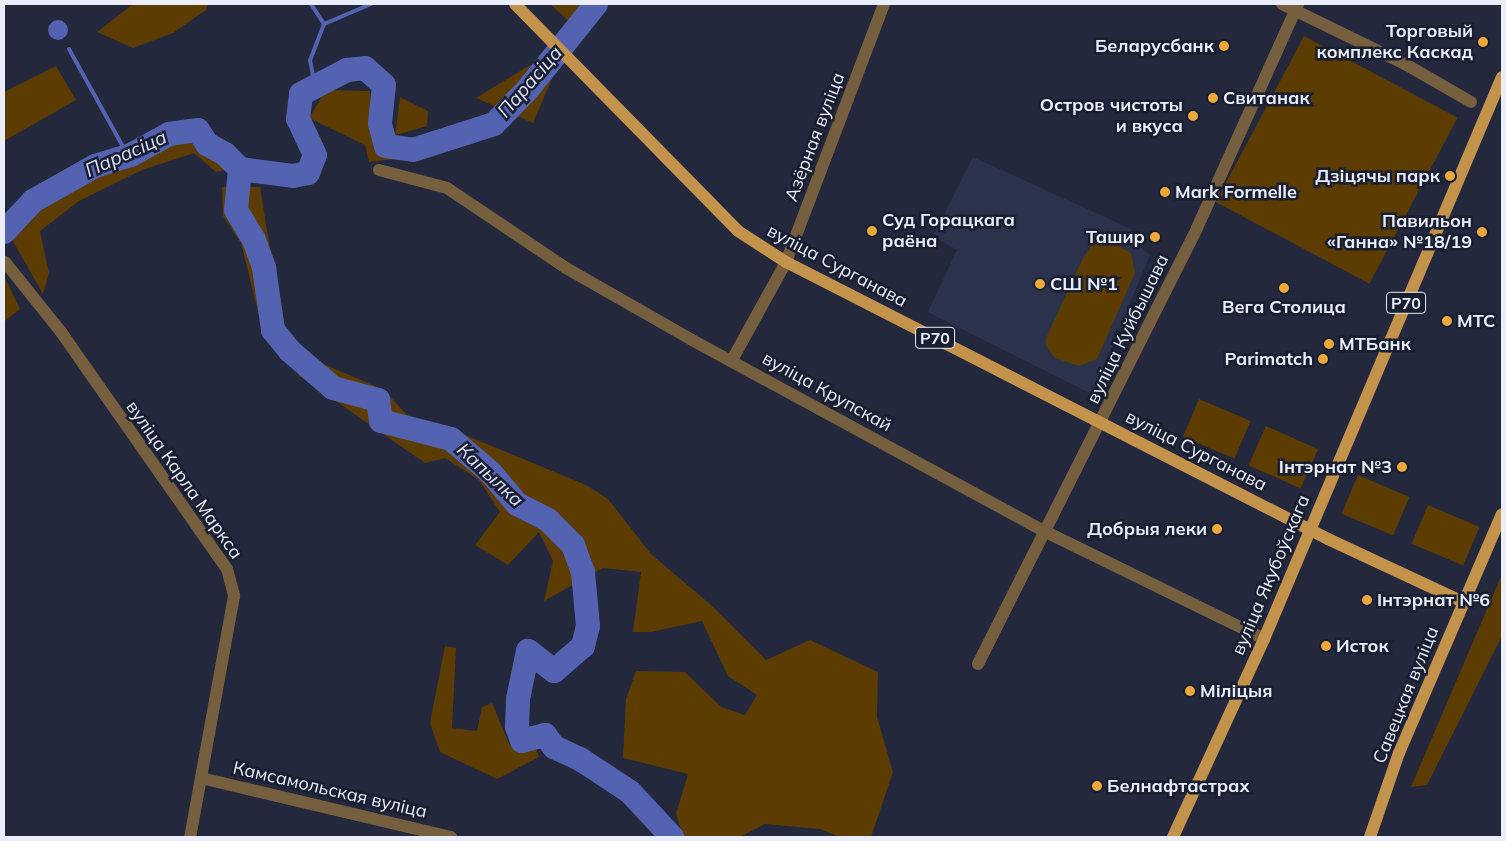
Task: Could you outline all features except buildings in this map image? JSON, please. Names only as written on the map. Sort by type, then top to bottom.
[{"type":"main road","name":"вуліца Сурганава","points":[[515,4],[601,89],[738,231],[786,262],[1310,530],[1463,602]]},
{"type":"main road","name":"вуліца Якубоўскага","points":[[1173,837],[1264,639],[1502,76]]},
{"type":"main road","name":"Савецкая вуліца","points":[[1370,837],[1399,753],[1502,515]]},
{"type":"street","name":"Азёрная вуліца","points":[[732,360],[786,262],[884,4]]},
{"type":"street","points":[[1282,4],[1296,7],[1405,64],[1471,102]]},
{"type":"street","name":"вуліца Куйбышава","points":[[978,664],[1101,423],[1200,221],[1296,7]]},
{"type":"street","name":"вуліца Крупскай","points":[[379,170],[447,188],[566,268],[692,340],[1046,532],[1264,639]]},
{"type":"street","name":"вуліца Карла Маркса","points":[[5,262],[61,332],[227,569],[234,596],[190,837]]},
{"type":"street","name":"Камсамольская вуліца","points":[[201,778],[451,837]]},
{"type":"shaded area","points":[[133,4],[208,4],[206,10],[173,33],[133,48],[97,32]]},
{"type":"shaded area","points":[[550,4],[590,4],[574,26]]},
{"type":"shaded area","points":[[1304,36],[1458,118],[1369,284],[1216,202]]},
{"type":"shaded area","points":[[530,65],[551,81],[533,123],[476,98]]},
{"type":"shaded area","points":[[56,66],[76,100],[4,141],[4,92]]},
{"type":"shaded area","points":[[326,90],[370,91],[371,119],[377,147],[395,159],[369,162],[365,145],[309,118]]},
{"type":"shaded area","points":[[400,97],[428,111],[427,126],[395,135]]},
{"type":"shaded area","points":[[196,134],[207,152],[229,169],[216,172],[194,153],[142,170],[79,201],[40,231],[49,273],[43,294],[11,238],[35,206],[94,176],[139,159],[173,138]]},
{"type":"shaded area","name":"СШ №1","points":[[973,157],[1131,229],[1130,239],[1150,255],[1092,394],[928,312],[957,250],[933,236]]},
{"type":"shaded area","points":[[222,187],[260,187],[281,317],[260,320],[241,243],[223,216]]},
{"type":"shaded area","points":[[1099,242],[1111,242],[1131,253],[1135,273],[1097,359],[1079,366],[1055,358],[1046,346],[1046,338],[1083,258],[1091,246]]},
{"type":"shaded area","points":[[4,276],[20,309],[5,321],[4,319]]},
{"type":"shaded area","points":[[319,362],[384,390],[418,427],[453,430],[586,485],[608,499],[651,554],[711,605],[766,660],[810,640],[878,672],[877,717],[893,772],[871,837],[840,837],[820,829],[765,824],[740,837],[683,837],[676,814],[688,774],[623,758],[626,699],[636,671],[685,672],[721,707],[745,715],[757,695],[728,676],[702,621],[651,632],[633,632],[641,572],[603,568],[544,601],[553,561],[539,532],[508,565],[475,545],[500,512],[479,480],[445,458],[425,463],[298,375]]},
{"type":"shaded area","points":[[1199,399],[1251,421],[1235,459],[1183,437]]},
{"type":"shaded area","points":[[1266,426],[1318,449],[1301,488],[1249,465]]},
{"type":"shaded area","points":[[1358,475],[1410,497],[1393,536],[1342,514]]},
{"type":"shaded area","points":[[1428,505],[1480,527],[1463,566],[1412,544]]},
{"type":"shaded area","points":[[1502,574],[1502,636],[1427,785],[1411,787]]},
{"type":"shaded area","points":[[445,646],[456,648],[452,728],[477,731],[482,707],[492,703],[510,746],[535,746],[539,757],[497,779],[440,752],[430,723]]},
{"type":"water","points":[[54,20],[62,20],[68,26],[68,34],[62,40],[54,40],[48,34],[48,26]]},
{"type":"waterway","points":[[311,4],[324,24],[310,60],[315,85]]},
{"type":"waterway","points":[[324,24],[371,4]]},
{"type":"waterway","name":"Парасіца","points":[[4,232],[33,201],[95,166],[131,155],[169,134],[198,130],[207,144],[225,154],[240,169],[293,176],[308,173],[315,155],[298,119],[301,94],[347,70],[365,68],[384,85],[380,124],[386,146],[413,150],[494,124],[528,89],[596,4]]},
{"type":"waterway","points":[[69,49],[128,156]]},
{"type":"waterway","name":"Капылка","points":[[240,169],[236,210],[254,240],[264,268],[273,330],[290,351],[333,388],[378,400],[381,421],[451,439],[491,473],[517,504],[548,520],[573,545],[583,572],[588,626],[583,646],[554,671],[528,651],[518,699],[517,727],[522,741],[545,735],[554,747],[580,759],[630,792],[672,837]]},
{"type":"place","name":"Торговый комплекс Каскад","points":[[1483,42]]},
{"type":"place","name":"Беларусбанк","points":[[1224,46]]},
{"type":"place","name":"Свитанак","points":[[1213,98]]},
{"type":"place","name":"Остров чистоты и вкуса","points":[[1193,116]]},
{"type":"place","name":"Дзіцячы парк","points":[[1450,176]]},
{"type":"place","name":"Mark Formelle","points":[[1165,192]]},
{"type":"place","name":"Суд Горацкага раёна","points":[[872,231]]},
{"type":"place","name":"Павильон «Ганна» №18/19","points":[[1482,232]]},
{"type":"place","name":"Ташир","points":[[1155,237]]},
{"type":"place","name":"СШ №1","points":[[1040,284]]},
{"type":"place","name":"Вега Столица","points":[[1284,288]]},
{"type":"place","name":"МТС","points":[[1447,321]]},
{"type":"place","name":"МТБанк","points":[[1329,344]]},
{"type":"place","name":"Parimatch","points":[[1323,359]]},
{"type":"place","name":"Інтэрнат №3","points":[[1402,467]]},
{"type":"place","name":"Добрыя леки","points":[[1217,529]]},
{"type":"place","name":"Інтэрнат №6","points":[[1367,600]]},
{"type":"place","name":"Исток","points":[[1326,646]]},
{"type":"place","name":"Міліцыя","points":[[1190,691]]},
{"type":"place","name":"Белнафтастрах","points":[[1097,786]]}]
